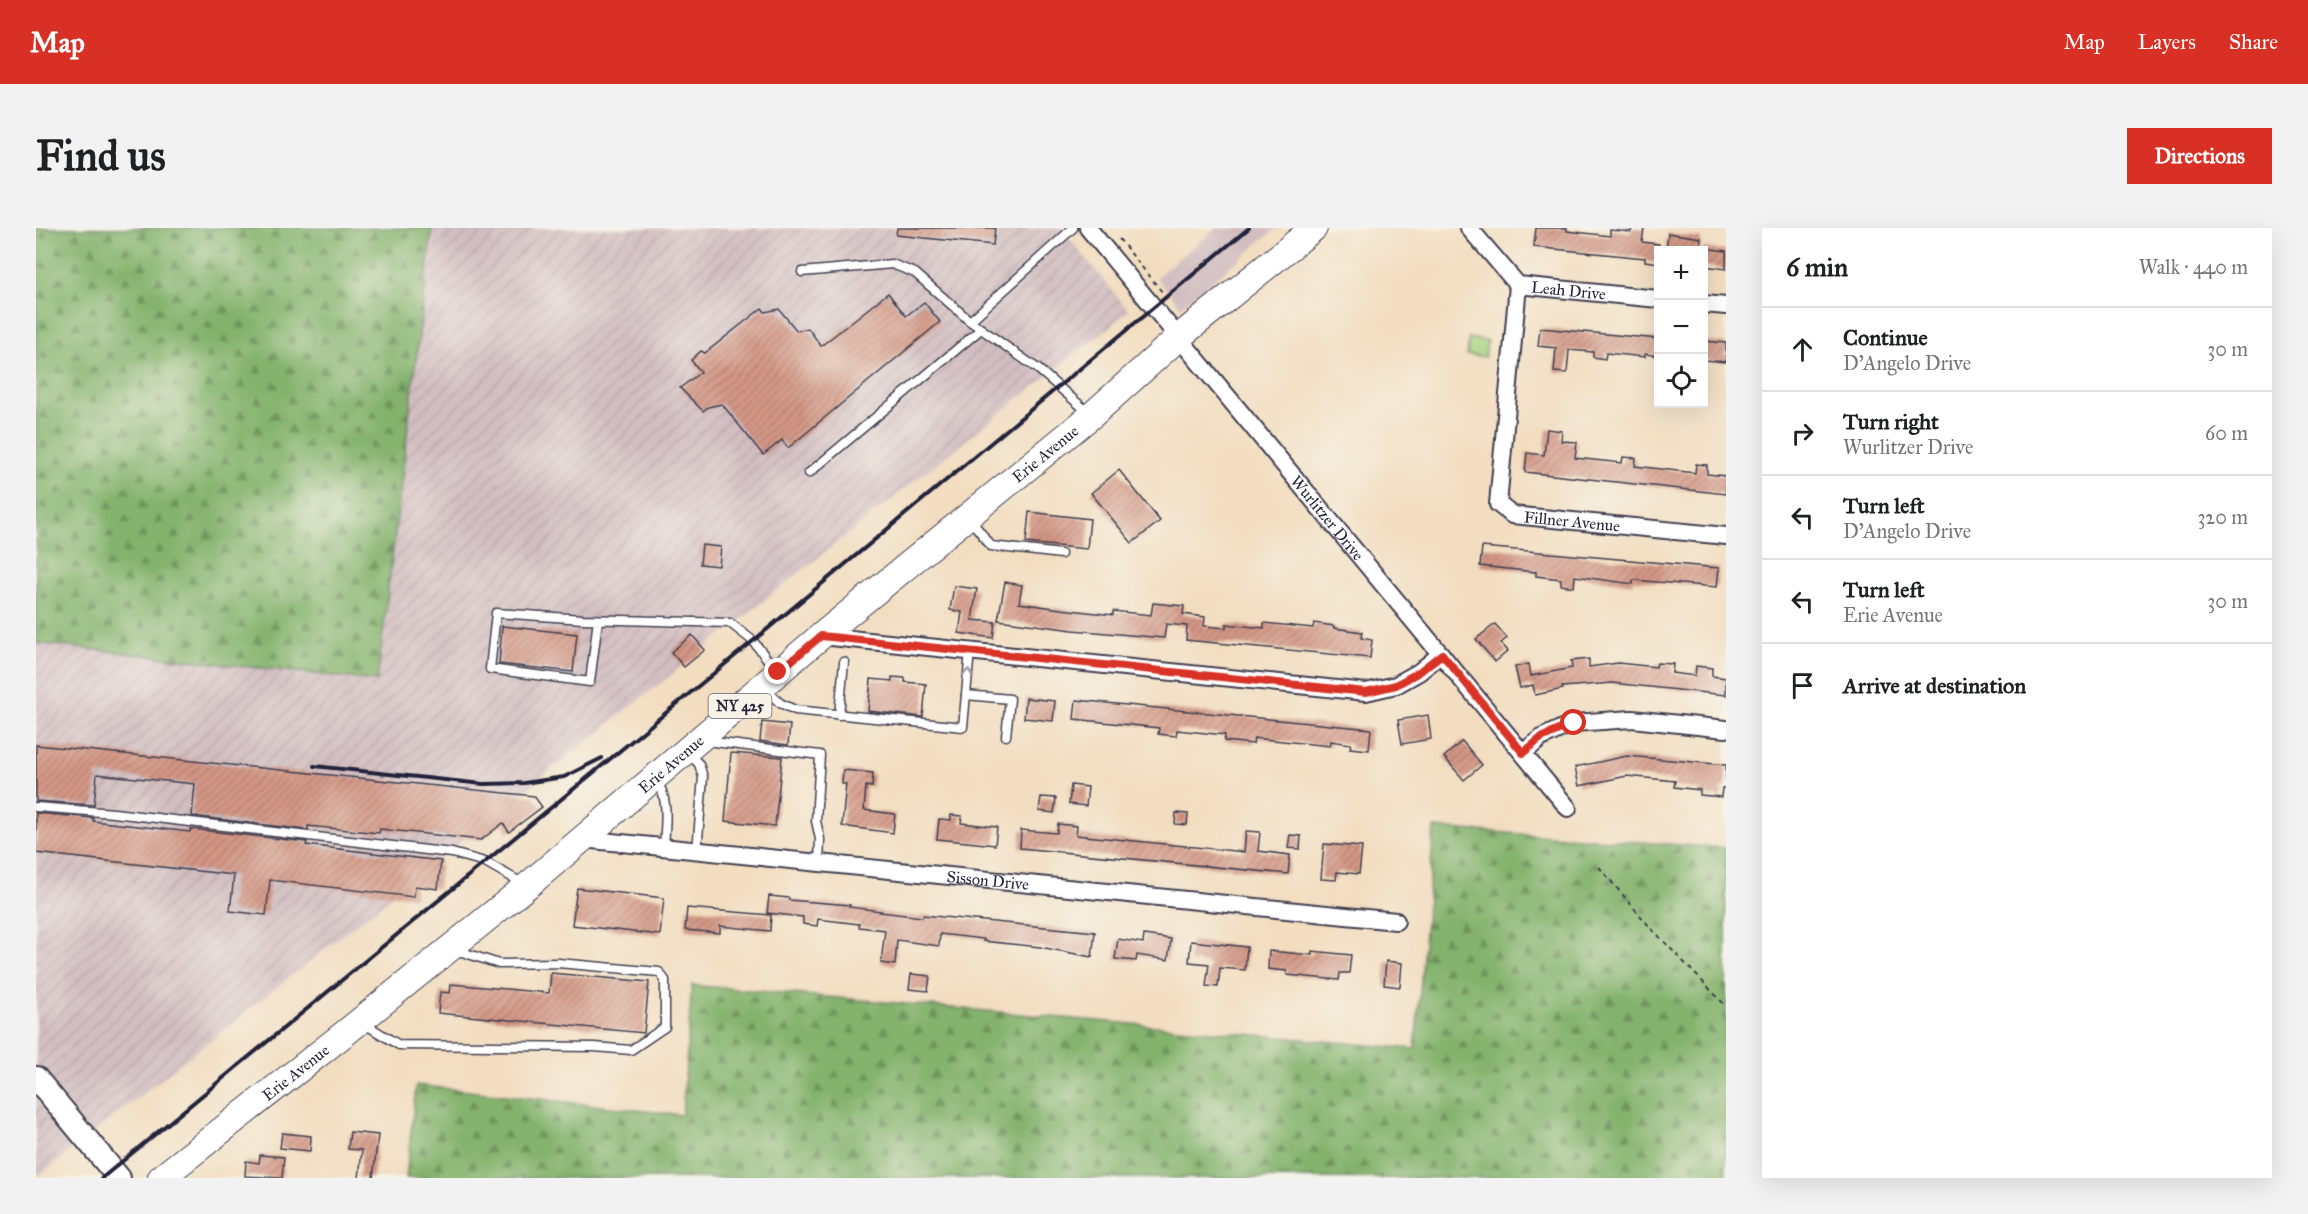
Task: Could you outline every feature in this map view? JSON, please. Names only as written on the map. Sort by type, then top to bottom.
[{"type":"main road","name":"Erie Avenue","points":[[161,1178],[527,886],[821,636],[1091,416],[1179,337],[1314,228]]},
{"type":"street","name":"Wurlitzer Drive","points":[[1088,228],[1568,808]]},
{"type":"street","name":"Leah Drive","points":[[1469,228],[1518,285],[1654,299]]},
{"type":"street","name":"Fillner Avenue","points":[[1518,285],[1498,504],[1512,515],[1726,536]]},
{"type":"street","points":[[1708,304],[1726,306]]},
{"type":"street","points":[[821,636],[1366,692],[1396,685],[1419,672],[1442,654]]},
{"type":"street","points":[[1523,753],[1541,738],[1574,723],[1632,719],[1726,729]]},
{"type":"street","name":"Sisson Drive","points":[[582,839],[1396,921]]},
{"type":"street","points":[[36,1078],[119,1178]]},
{"type":"lane","points":[[970,321],[1073,228]]},
{"type":"lane","points":[[802,272],[892,264],[915,273],[970,321],[1038,369],[1091,416]]},
{"type":"lane","points":[[809,473],[981,329]]},
{"type":"lane","points":[[968,517],[991,546],[1061,554]]},
{"type":"lane","points":[[598,620],[590,682],[490,669],[496,613],[598,620],[730,623],[753,641],[780,704],[795,710],[963,727],[970,651]]},
{"type":"lane","points":[[839,715],[844,662]]},
{"type":"lane","points":[[966,695],[1010,699],[1006,736]]},
{"type":"lane","points":[[697,851],[703,777],[693,745],[820,754],[816,821],[820,839],[819,863]]},
{"type":"lane","points":[[654,778],[665,798],[664,847]]},
{"type":"lane","points":[[36,807],[114,813],[452,853],[484,862],[527,886]]},
{"type":"lane","points":[[360,1021],[399,1045],[594,1047],[631,1050],[665,1028],[665,980],[659,972],[558,963],[499,964],[450,948]]},
{"type":"path","points":[[1116,236],[1163,293]]},
{"type":"path","points":[[1599,867],[1650,927],[1726,1006]]},
{"type":"shaded area","points":[[432,228],[1061,228],[1129,311],[39,1176],[36,1171],[36,643],[377,681]]},
{"type":"shaded area","points":[[1216,228],[1277,228],[1181,307],[1156,277]]},
{"type":"green space","points":[[36,228],[432,228],[377,681],[36,643]]},
{"type":"green space","points":[[1469,338],[1487,341],[1485,357],[1467,355]]},
{"type":"green space","points":[[1434,828],[1726,848],[1726,1178],[406,1178],[416,1085],[682,1115],[692,985],[1415,1049]]},
{"type":"building","points":[[897,228],[995,228],[993,245],[896,235]]},
{"type":"building","points":[[1536,228],[1567,228],[1567,231],[1610,236],[1610,230],[1631,232],[1632,228],[1644,228],[1642,242],[1659,244],[1659,246],[1654,246],[1654,262],[1645,261],[1645,258],[1534,247]]},
{"type":"building","points":[[1668,233],[1701,238],[1700,246],[1666,246]]},
{"type":"building","points":[[1708,249],[1726,251],[1726,269],[1708,267]]},
{"type":"building","points":[[888,293],[906,316],[924,302],[940,322],[788,448],[782,440],[763,455],[722,404],[708,407],[703,411],[680,388],[701,372],[691,360],[701,351],[705,353],[762,308],[765,312],[779,309],[797,331],[808,328],[821,346]]},
{"type":"building","points":[[1540,328],[1654,339],[1654,355],[1645,354],[1645,357],[1606,353],[1605,359],[1593,357],[1593,352],[1569,350],[1567,373],[1554,372],[1556,348],[1538,346]]},
{"type":"building","points":[[1708,341],[1726,343],[1726,362],[1708,360]]},
{"type":"building","points":[[1547,429],[1562,431],[1561,441],[1577,442],[1575,458],[1622,463],[1623,457],[1636,458],[1635,466],[1695,473],[1696,464],[1707,465],[1707,474],[1726,476],[1726,494],[1525,472],[1527,453],[1544,455]]},
{"type":"building","points":[[1119,470],[1160,521],[1132,543],[1091,493]]},
{"type":"building","points":[[1029,512],[1090,519],[1087,549],[1026,543]]},
{"type":"building","points":[[702,545],[721,547],[719,566],[700,564]]},
{"type":"building","points":[[1482,547],[1719,568],[1717,587],[1633,580],[1633,584],[1575,576],[1574,587],[1561,585],[1561,579],[1536,576],[1536,572],[1480,566]]},
{"type":"building","points":[[1005,582],[1022,585],[1019,603],[1061,609],[1113,615],[1113,611],[1151,615],[1153,603],[1184,606],[1183,614],[1205,617],[1204,626],[1226,628],[1226,624],[1264,628],[1264,623],[1313,628],[1314,623],[1334,626],[1334,628],[1362,632],[1361,638],[1372,640],[1370,658],[1186,640],[1187,626],[1166,624],[1164,638],[1073,630],[998,620]]},
{"type":"building","points":[[954,586],[977,589],[972,620],[995,622],[993,638],[959,633],[962,612],[950,610]]},
{"type":"building","points":[[1495,624],[1507,638],[1501,643],[1508,651],[1495,662],[1476,639]]},
{"type":"building","points":[[502,626],[577,634],[573,672],[499,664]]},
{"type":"building","points":[[692,635],[705,650],[684,667],[671,652]]},
{"type":"building","points":[[1589,659],[1589,667],[1618,663],[1656,667],[1657,663],[1673,664],[1672,673],[1695,676],[1696,666],[1712,668],[1712,676],[1726,678],[1726,695],[1612,683],[1562,687],[1563,689],[1535,695],[1533,685],[1520,688],[1515,667],[1529,664],[1531,676],[1572,668],[1571,661]]},
{"type":"building","points":[[892,677],[905,678],[905,682],[926,684],[923,717],[868,711],[871,679],[892,681]]},
{"type":"building","points":[[1026,698],[1055,701],[1053,721],[1024,718]]},
{"type":"building","points":[[1076,700],[1371,729],[1369,750],[1350,748],[1351,744],[1331,741],[1330,746],[1254,738],[1253,744],[1224,741],[1225,735],[1177,730],[1176,736],[1158,734],[1159,728],[1074,719]]},
{"type":"building","points":[[1428,715],[1431,739],[1402,744],[1398,720]]},
{"type":"building","points":[[762,722],[790,725],[788,745],[760,741]]},
{"type":"building","points":[[1462,741],[1482,765],[1464,780],[1444,757]]},
{"type":"building","points":[[36,745],[534,796],[542,807],[509,832],[503,823],[481,840],[380,829],[379,833],[308,826],[308,830],[192,816],[195,784],[97,774],[94,805],[36,801]]},
{"type":"building","points":[[731,753],[782,757],[775,826],[725,821]]},
{"type":"building","points":[[1627,756],[1726,765],[1726,788],[1722,788],[1721,797],[1700,795],[1700,790],[1674,787],[1675,781],[1627,776],[1579,786],[1575,767]]},
{"type":"building","points":[[843,770],[873,773],[872,787],[866,786],[864,810],[895,814],[893,833],[842,826],[846,784],[842,784]]},
{"type":"building","points":[[1071,785],[1088,787],[1086,806],[1069,804]]},
{"type":"building","points":[[1041,797],[1056,798],[1054,813],[1039,811]]},
{"type":"building","points":[[36,813],[93,818],[93,821],[190,832],[191,829],[307,842],[306,845],[441,861],[438,889],[415,886],[414,897],[270,880],[266,915],[230,911],[234,875],[36,853]]},
{"type":"building","points":[[1176,813],[1188,814],[1187,825],[1175,824]]},
{"type":"building","points":[[951,815],[962,816],[961,823],[997,827],[995,845],[937,839],[939,819],[951,820]]},
{"type":"building","points":[[1058,824],[1077,826],[1076,835],[1244,852],[1246,831],[1260,832],[1258,851],[1290,855],[1288,874],[1020,848],[1021,830],[1057,833]]},
{"type":"building","points":[[1290,835],[1301,836],[1300,849],[1288,848]]},
{"type":"building","points":[[1324,844],[1362,847],[1359,874],[1337,872],[1336,880],[1321,879]]},
{"type":"building","points":[[577,888],[664,898],[660,935],[572,925]]},
{"type":"building","points":[[769,896],[850,905],[849,907],[922,917],[923,915],[1095,932],[1092,957],[1040,947],[940,934],[939,946],[897,940],[895,965],[881,963],[885,930],[818,919],[817,926],[803,924],[803,917],[767,913]]},
{"type":"building","points":[[687,908],[771,915],[770,931],[720,926],[720,933],[685,930]]},
{"type":"building","points":[[1144,935],[1171,939],[1168,960],[1137,955],[1136,961],[1115,959],[1118,939],[1143,943]]},
{"type":"building","points":[[1191,941],[1247,947],[1245,970],[1220,968],[1218,987],[1206,986],[1209,964],[1189,962]]},
{"type":"building","points":[[1269,951],[1312,955],[1312,951],[1351,955],[1349,973],[1340,973],[1339,980],[1287,975],[1287,971],[1268,969]]},
{"type":"building","points":[[1386,961],[1402,963],[1400,987],[1384,985]]},
{"type":"building","points":[[551,973],[649,982],[644,1033],[438,1013],[440,992],[450,993],[451,984],[549,993]]},
{"type":"building","points":[[911,974],[930,976],[928,991],[909,989]]},
{"type":"building","points":[[350,1132],[378,1135],[373,1178],[359,1178],[362,1150],[348,1149]]},
{"type":"building","points":[[282,1133],[311,1136],[310,1151],[280,1148]]},
{"type":"building","points":[[260,1155],[284,1157],[282,1178],[245,1176],[246,1161],[259,1163]]},
{"type":"railway","points":[[102,1178],[1249,228]]},
{"type":"railway","points":[[314,766],[483,784],[524,783],[564,777],[602,758]]},
{"type":"route","points":[[778,672],[821,636],[1366,692],[1396,685],[1419,672],[1442,654],[1523,753],[1541,738],[1574,723]]}]
